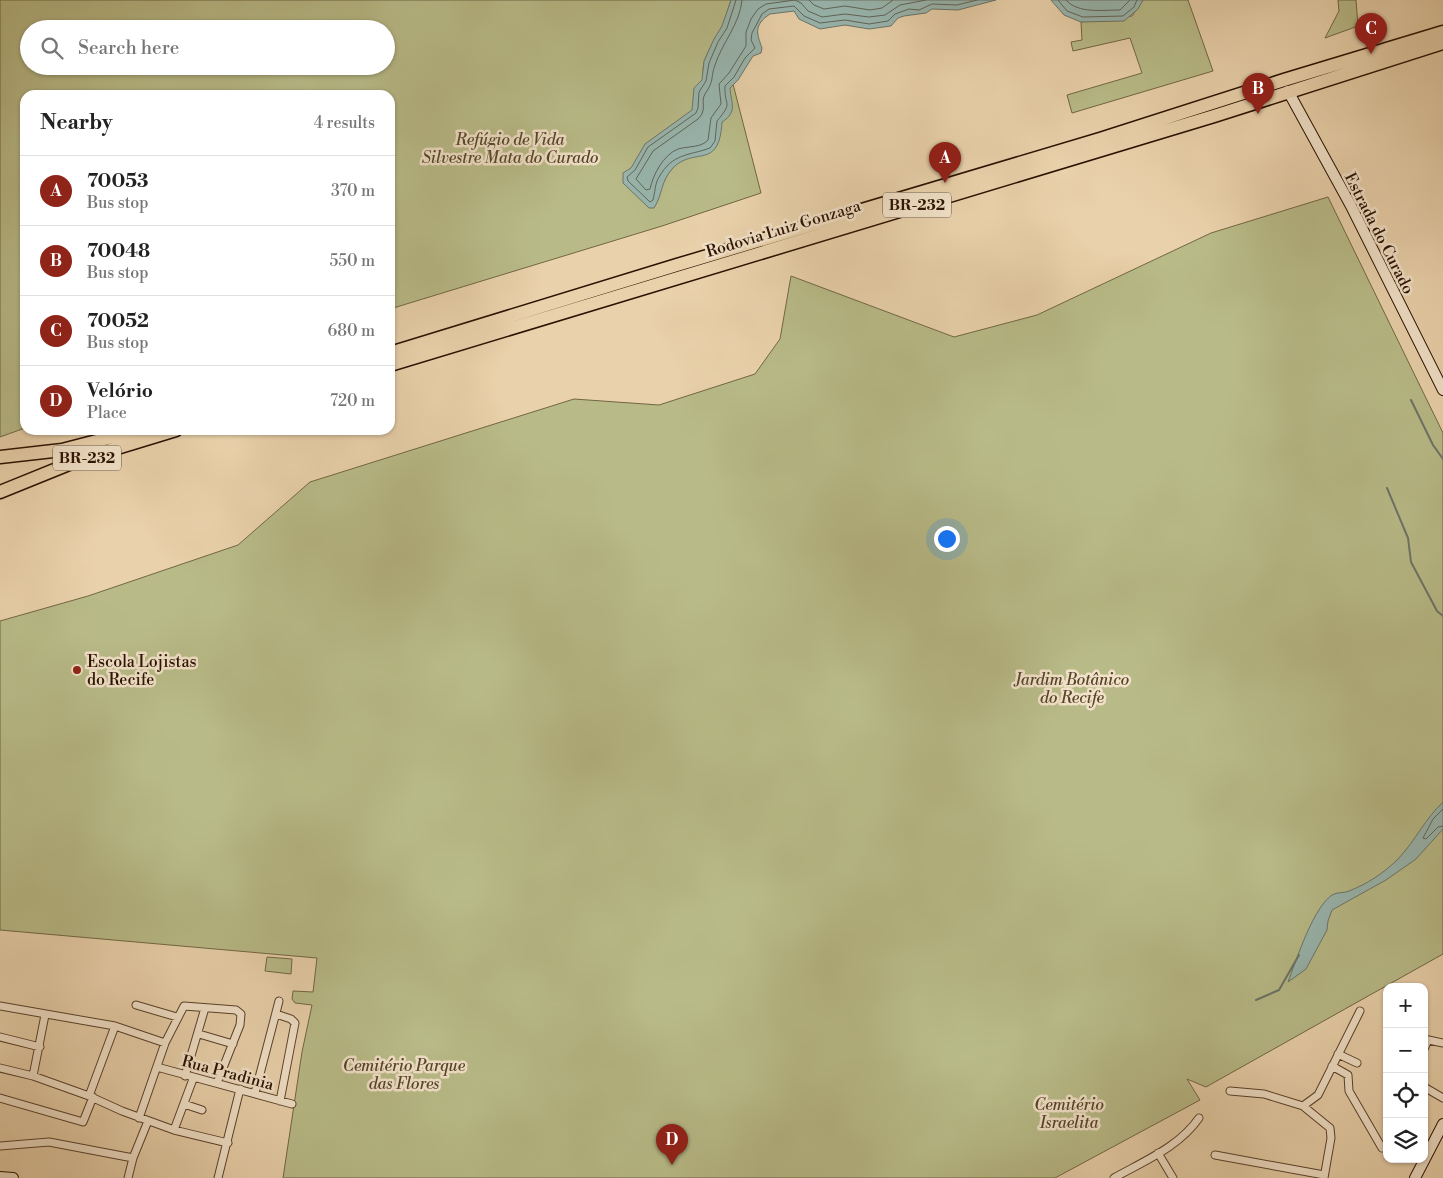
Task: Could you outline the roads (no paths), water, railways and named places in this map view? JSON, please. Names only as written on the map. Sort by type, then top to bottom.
[{"type":"highway","name":"Rodovia Luiz Gonzaga","points":[[395,352],[677,265],[1100,139],[1284,80],[1443,32]]},
{"type":"highway","name":"Rodovia Luiz Gonzaga","points":[[395,363],[1214,116],[1443,42]]},
{"type":"highway","name":"BR-232","points":[[0,457],[62,450],[120,435]]},
{"type":"highway","name":"BR-232","points":[[0,492],[84,458],[160,435]]},
{"type":"main road","name":"Estrada do Curado","points":[[1288,91],[1351,206],[1443,390]]},
{"type":"main road","points":[[1417,1177],[1443,1124]]},
{"type":"main road","points":[[0,1177],[13,1178]]},
{"type":"street","points":[[255,1093],[279,1001]]},
{"type":"street","points":[[136,1005],[178,1017]]},
{"type":"street","points":[[0,1006],[115,1026],[165,1043]]},
{"type":"street","points":[[139,1118],[165,1043],[184,1006],[239,1011],[242,1018],[217,1084]]},
{"type":"street","points":[[185,1076],[199,1034],[205,1008]]},
{"type":"street","points":[[1303,1106],[1318,1095],[1360,1012]]},
{"type":"street","points":[[33,1076],[40,1048],[45,1014]]},
{"type":"street","points":[[276,1014],[294,1020],[296,1028],[280,1101]]},
{"type":"street","points":[[0,1098],[84,1122],[115,1026]]},
{"type":"street","points":[[199,1034],[233,1044]]},
{"type":"street","points":[[0,1037],[40,1048]]},
{"type":"street","points":[[1428,1039],[1443,1043]]},
{"type":"street","points":[[1338,1054],[1357,1063]]},
{"type":"street","points":[[1332,1066],[1348,1075],[1348,1091],[1382,1148]]},
{"type":"street","name":"Rua Pradinia","points":[[156,1067],[193,1079],[240,1089],[292,1104]]},
{"type":"street","points":[[0,1068],[33,1076],[91,1096],[139,1118],[174,1130],[228,1143]]},
{"type":"street","points":[[174,1130],[193,1079]]},
{"type":"street","points":[[218,1178],[240,1089]]},
{"type":"street","points":[[1428,1089],[1443,1098]]},
{"type":"street","points":[[1215,1155],[1324,1176],[1332,1133],[1330,1128],[1303,1106],[1264,1094],[1230,1091]]},
{"type":"street","points":[[184,1104],[202,1110]]},
{"type":"street","points":[[1114,1178],[1158,1153],[1186,1134],[1200,1118]]},
{"type":"street","points":[[128,1178],[133,1158],[148,1121]]},
{"type":"street","points":[[0,1146],[49,1142],[133,1158]]},
{"type":"street","points":[[1158,1153],[1173,1178]]},
{"type":"water","points":[[731,0],[996,0],[958,10],[932,9],[926,13],[898,18],[891,26],[869,29],[845,25],[820,29],[799,19],[794,11],[770,14],[761,22],[758,30],[762,48],[761,53],[753,56],[738,80],[730,88],[732,111],[722,122],[720,137],[716,147],[711,153],[680,162],[672,169],[665,179],[654,208],[649,208],[623,183],[623,173],[631,168],[645,144],[692,110],[694,88],[702,80],[704,61],[722,26]]},
{"type":"water","points":[[1051,0],[1143,0],[1138,9],[1124,21],[1081,22],[1064,15]]},
{"type":"water","points":[[1443,802],[1443,829],[1416,859],[1386,880],[1332,910],[1327,930],[1306,969],[1288,982],[1306,934],[1327,900],[1334,894],[1347,892],[1362,885],[1387,869],[1404,852]]},
{"type":"waterway","points":[[1411,400],[1433,445],[1443,459]]},
{"type":"waterway","points":[[1387,488],[1408,538],[1411,562],[1437,611],[1443,616]]},
{"type":"waterway","points":[[1256,1000],[1279,990],[1299,955]]},
{"type":"place","name":"70052","points":[[1371,54]]},
{"type":"place","name":"70048","points":[[1258,114]]},
{"type":"place","name":"70053","points":[[945,183]]},
{"type":"place","name":"Escola Lojistas do Recife","points":[[77,670]]},
{"type":"place","name":"Velório","points":[[672,1165]]},
{"type":"park label","name":"Refúgio de Vida Silvestre Mata do Curado","points":[[510,148]]},
{"type":"park label","name":"Jardim Botânico do Recife","points":[[1072,688]]},
{"type":"park label","name":"Cemitério Parque das Flores","points":[[404,1074]]},
{"type":"park label","name":"Cemitério Israelita","points":[[1069,1113]]}]
